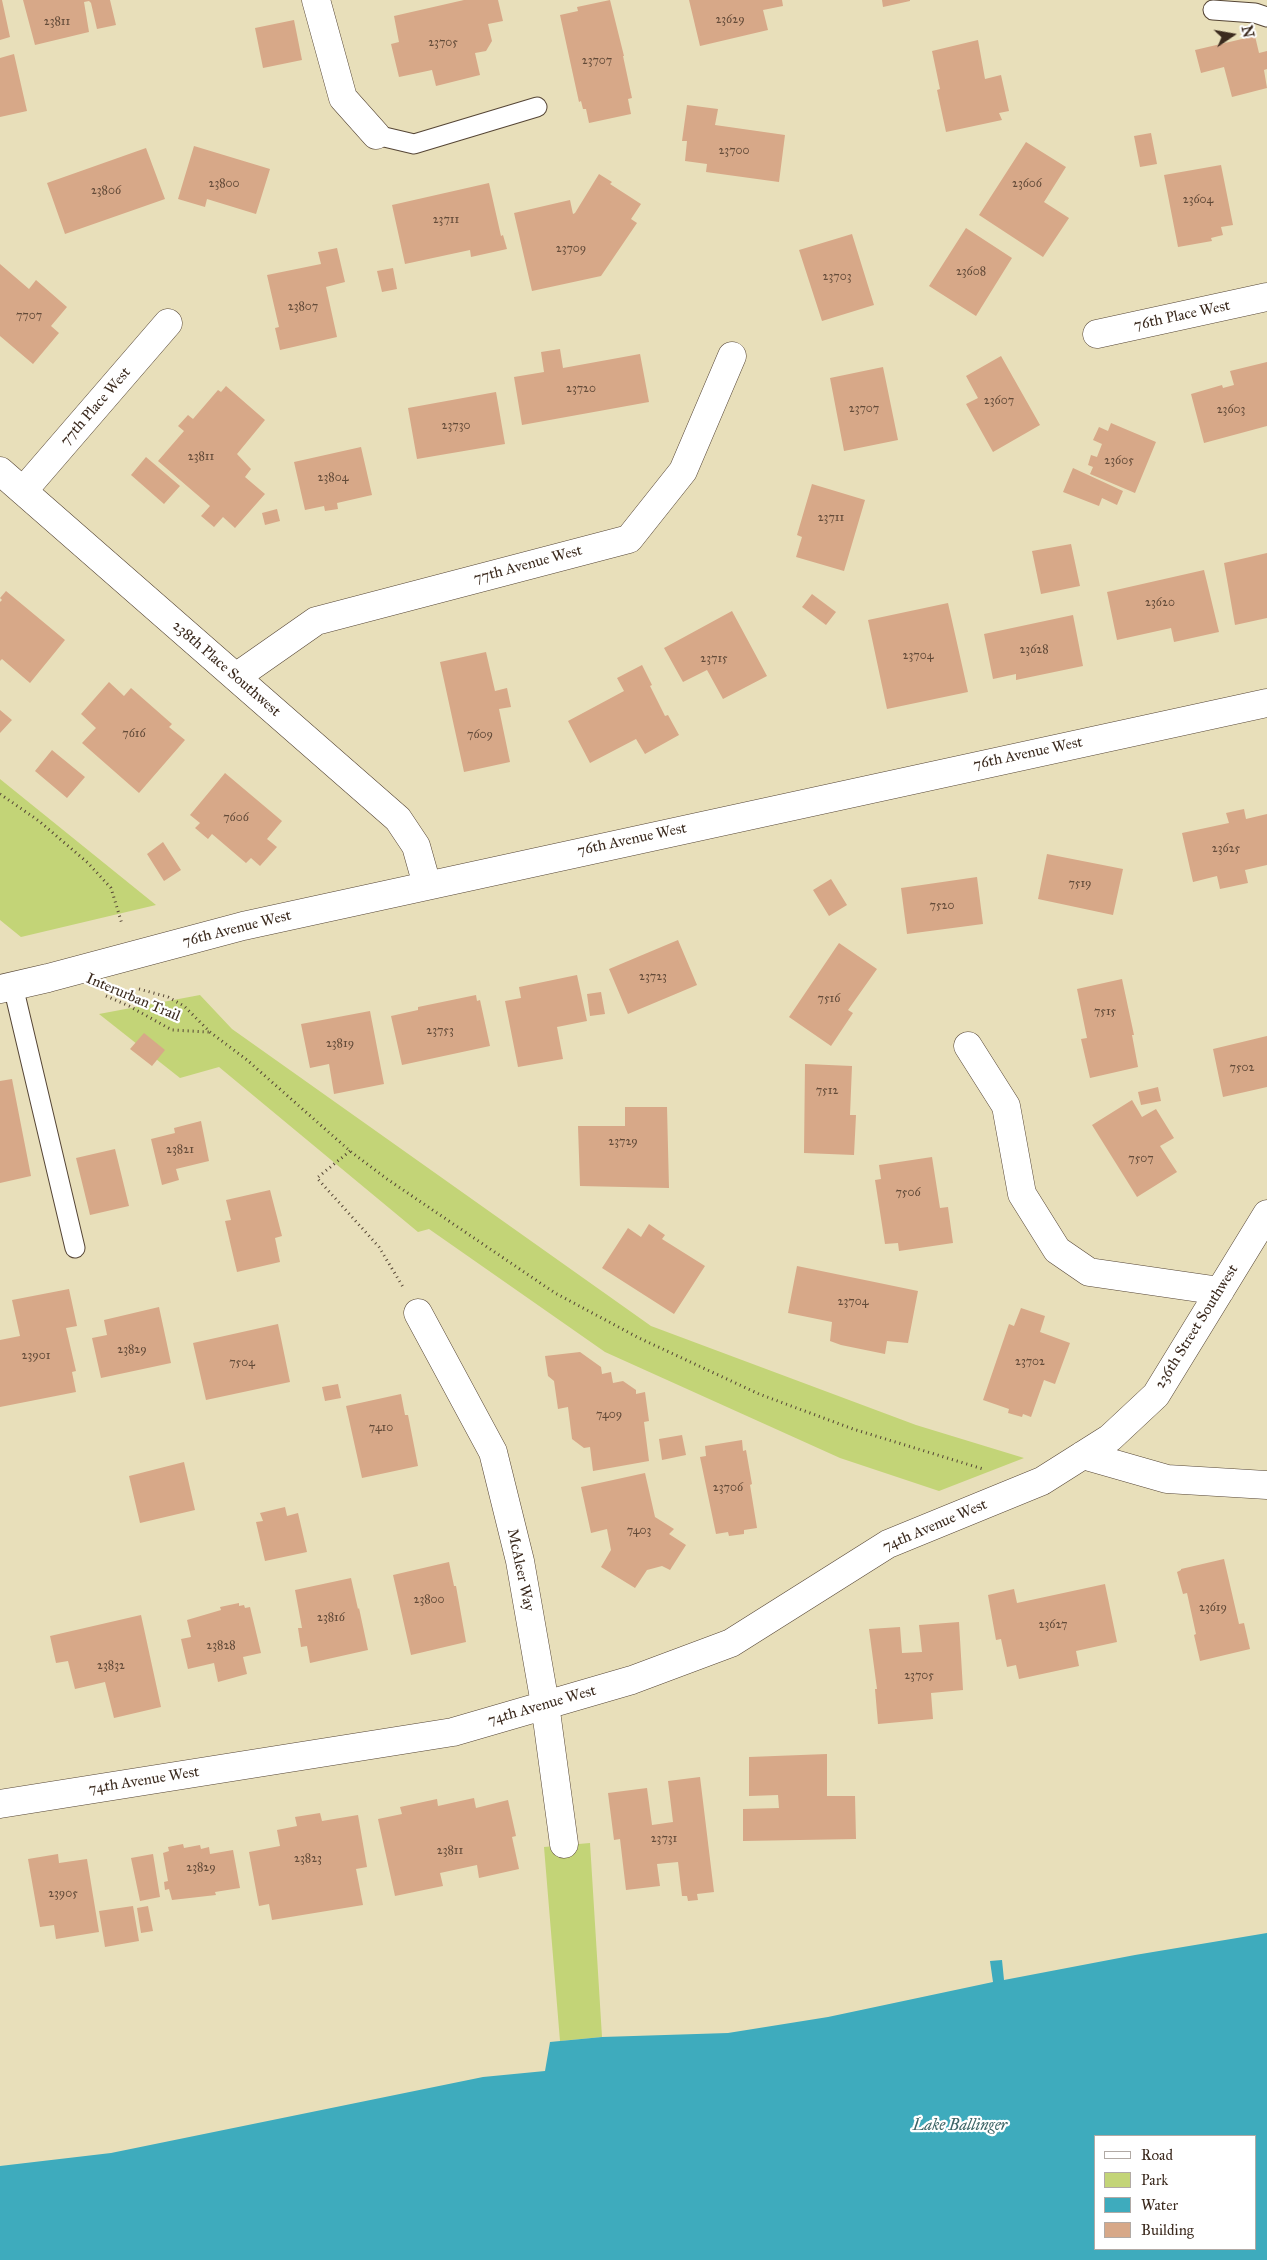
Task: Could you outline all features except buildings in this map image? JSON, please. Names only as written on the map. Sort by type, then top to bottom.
[{"type":"street","points":[[316,0],[343,98],[376,135]]},
{"type":"street","name":"76th Place West","points":[[1097,334],[1267,297]]},
{"type":"street","name":"77th Place West","points":[[23,491],[168,323]]},
{"type":"street","name":"77th Avenue West","points":[[236,677],[316,621],[629,538],[683,471],[732,356]]},
{"type":"street","name":"238th Place Southwest","points":[[0,471],[398,819],[416,846],[427,885]]},
{"type":"street","name":"76th Avenue West","points":[[6,987],[243,926],[1267,702]]},
{"type":"street","points":[[968,1046],[1006,1106],[1022,1194],[1057,1250],[1089,1272],[1220,1291]]},
{"type":"street","name":"236th Street Southwest","points":[[1042,1481],[1110,1438],[1156,1395],[1267,1214]]},
{"type":"street","name":"McAleer Way","points":[[418,1313],[493,1452],[520,1561],[545,1704],[564,1844]]},
{"type":"street","points":[[1083,1455],[1167,1479],[1267,1485]]},
{"type":"street","name":"74th Avenue West","points":[[0,1804],[453,1732],[632,1680],[731,1643],[888,1544],[1042,1481]]},
{"type":"lane","points":[[1213,10],[1255,13],[1267,17]]},
{"type":"lane","points":[[376,135],[414,144],[537,107]]},
{"type":"lane","points":[[6,987],[74,1248]]},
{"type":"path","points":[[0,794],[38,820],[88,863],[111,888],[123,927]]},
{"type":"path","points":[[139,989],[168,997],[184,1006],[210,1032],[247,1060],[350,1151],[387,1179],[555,1294],[639,1338],[759,1394],[853,1429],[974,1468]]},
{"type":"path","name":"Interurban Trail","points":[[101,995],[129,1006],[172,1030],[210,1032]]},
{"type":"path","points":[[350,1151],[317,1178],[379,1247],[418,1313]]},
{"type":"green space","points":[[0,779],[156,905],[21,937],[0,920]]},
{"type":"green space","points":[[200,995],[232,1029],[651,1326],[916,1425],[1024,1458],[939,1491],[840,1458],[605,1352],[429,1229],[418,1232],[219,1067],[180,1078],[99,1014]]},
{"type":"green space","points":[[590,1843],[602,2037],[560,2041],[544,1847]]},
{"type":"water","name":"Lake Ballinger","points":[[1267,1933],[1267,2260],[0,2260],[0,2166],[111,2153],[483,2077],[545,2071],[550,2042],[602,2037],[728,2033],[828,2017],[993,1982],[990,1961],[1002,1960],[1004,1980],[1135,1955]]}]
